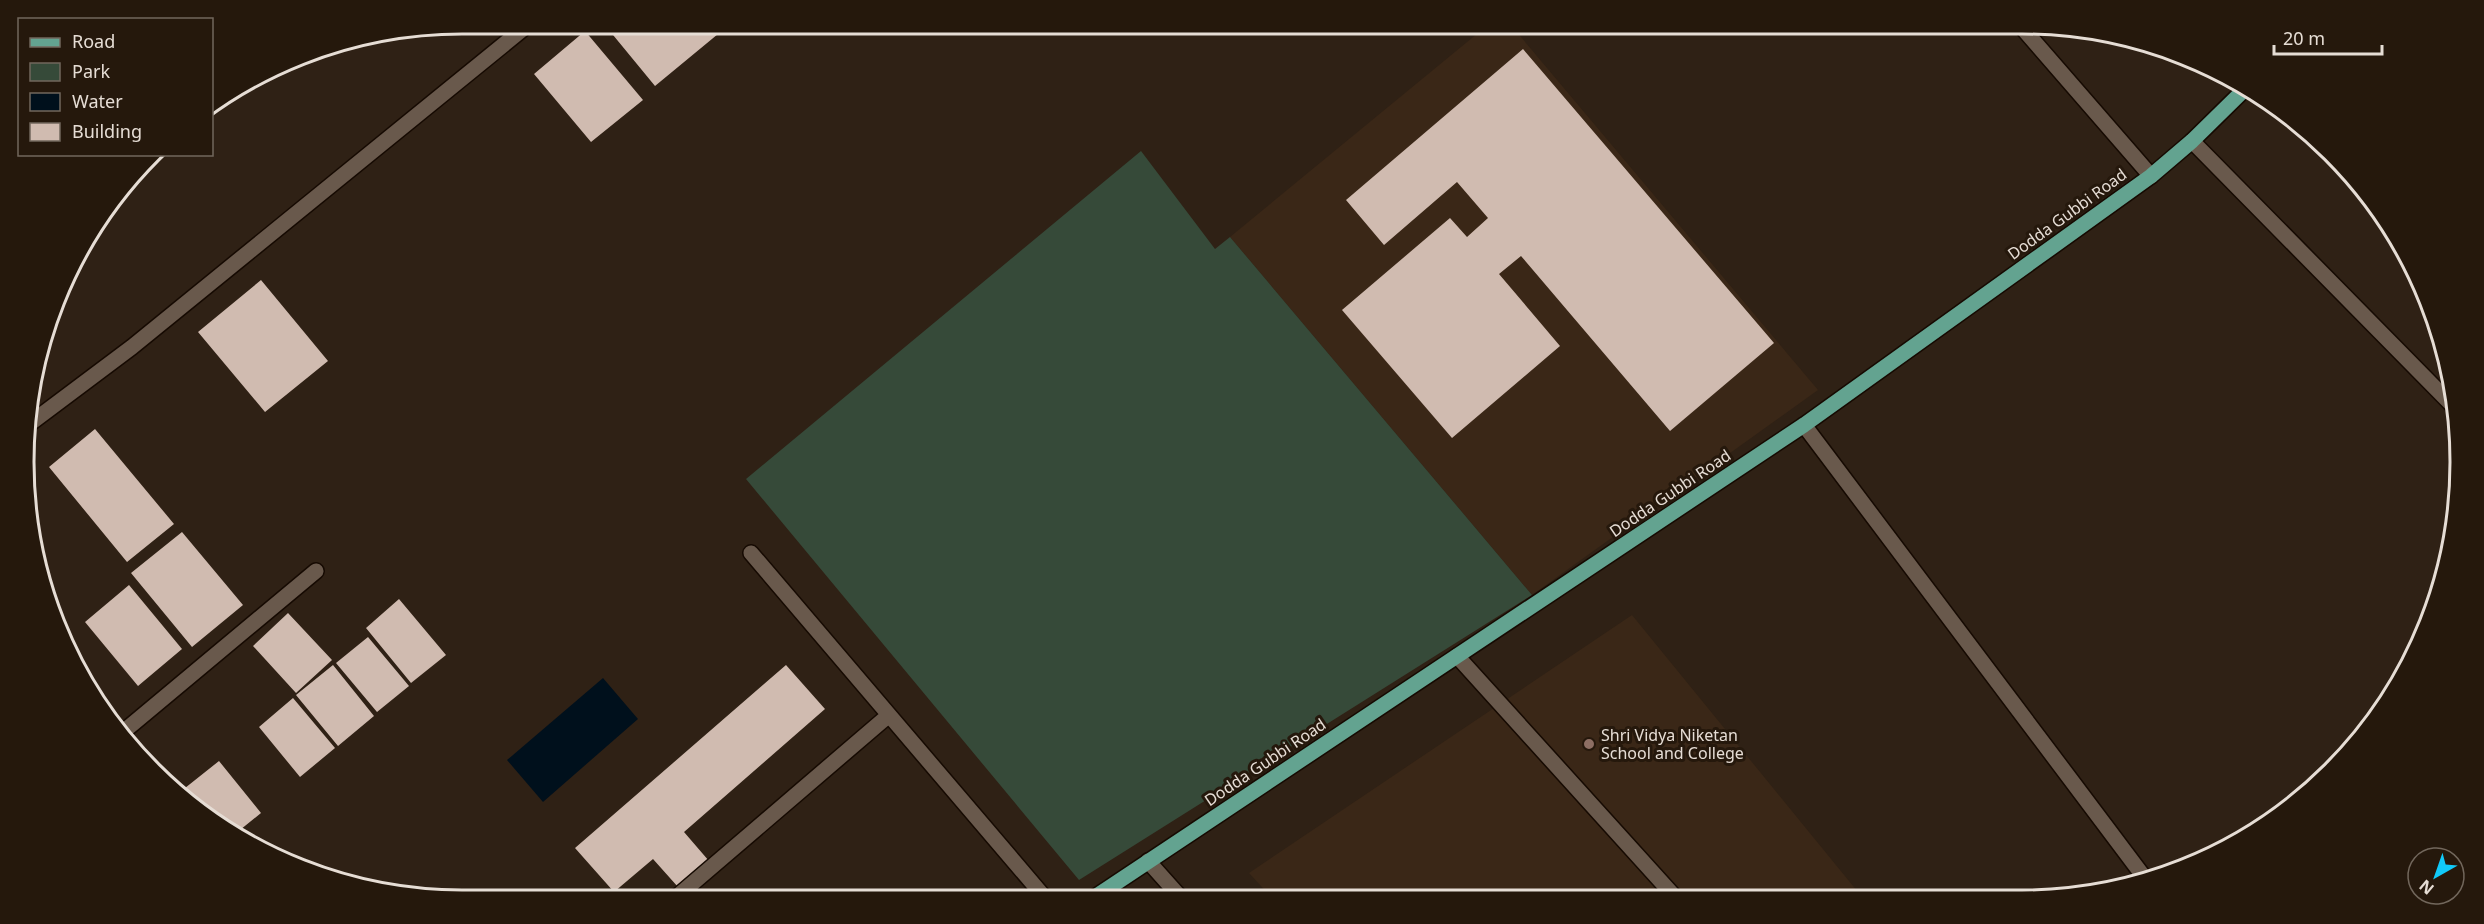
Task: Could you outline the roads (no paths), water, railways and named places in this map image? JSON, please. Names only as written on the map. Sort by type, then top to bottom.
[{"type":"main road","name":"Dodda Gubbi Road","points":[[1104,890],[1804,425],[2151,176],[2192,141],[2240,94]]},
{"type":"street","points":[[37,419],[132,347],[517,34]]},
{"type":"street","points":[[2028,34],[2151,176]]},
{"type":"street","points":[[2192,141],[2444,397]]},
{"type":"street","points":[[1804,425],[2141,873]]},
{"type":"street","points":[[751,553],[1038,890]]},
{"type":"street","points":[[128,728],[316,571]]},
{"type":"street","points":[[1457,656],[1669,890]]},
{"type":"street","points":[[685,890],[889,715]]},
{"type":"street","points":[[1149,861],[1174,890]]},
{"type":"water","points":[[603,678],[638,719],[543,802],[507,760]]},
{"type":"place","name":"Shri Vidya Niketan School and College","points":[[1589,744]]}]
